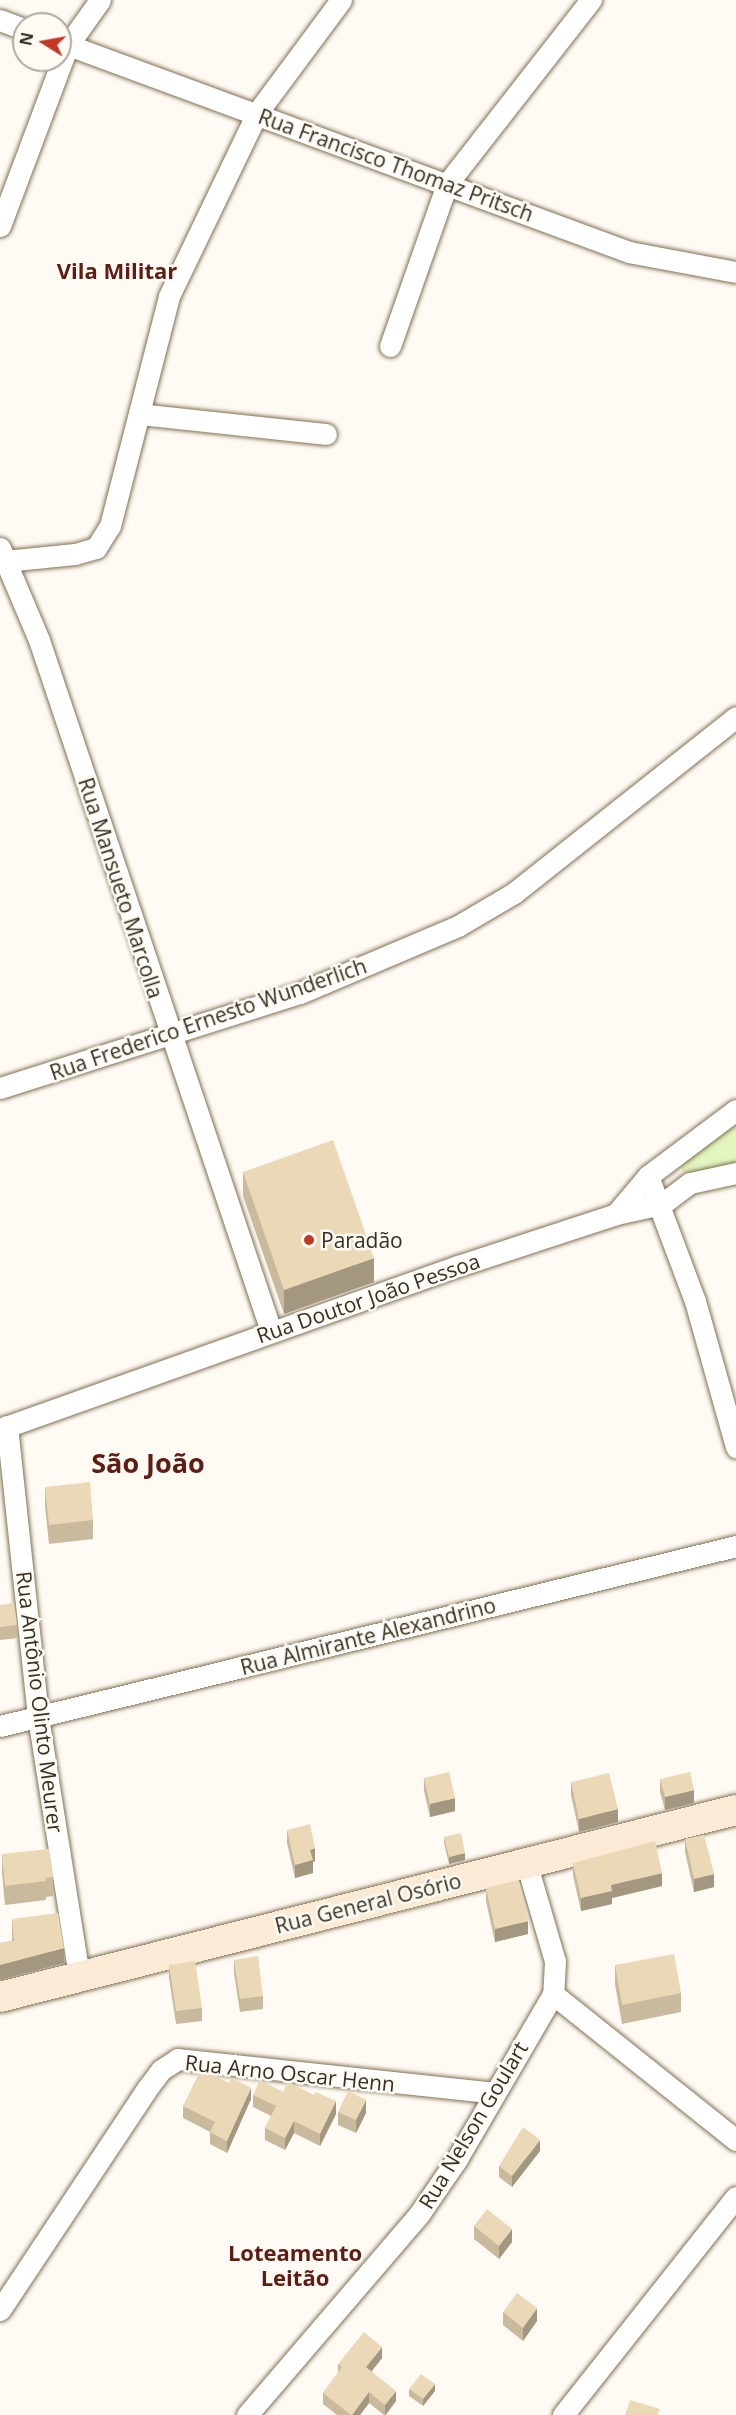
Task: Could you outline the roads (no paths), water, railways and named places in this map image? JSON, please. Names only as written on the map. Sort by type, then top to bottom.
[{"type":"street","points":[[72,33],[100,0]]},
{"type":"street","points":[[2,554],[75,554],[96,548],[110,526],[169,296],[257,113],[340,0]]},
{"type":"street","points":[[390,346],[447,184],[593,1]]},
{"type":"street","name":"Rua Francisco Thomaz Pritsch","points":[[72,46],[629,252],[736,272]]},
{"type":"street","points":[[0,226],[5,196],[53,72]]},
{"type":"street","points":[[139,414],[326,434]]},
{"type":"street","name":"Rua Mansueto Marcolla","points":[[2,554],[39,640],[170,1036],[271,1331]]},
{"type":"street","name":"Rua Frederico Ernesto Wunderlich","points":[[0,1088],[300,993],[458,926],[514,893],[736,717]]},
{"type":"street","points":[[616,1214],[648,1176],[736,1110]]},
{"type":"street","points":[[672,1158],[690,1183]]},
{"type":"street","name":"Rua Doutor João Pessoa","points":[[3,1427],[271,1331],[616,1214],[662,1204],[690,1183],[736,1173]]},
{"type":"street","points":[[648,1176],[662,1204],[695,1301],[736,1447]]},
{"type":"street","name":"Rua Antônio Olinto Meurer","points":[[3,1427],[38,1717],[79,1977]]},
{"type":"street","name":"Rua Almirante Alexandrino","points":[[0,1726],[736,1546]]},
{"type":"street","name":"Rua General Osório","points":[[0,1997],[736,1810]]},
{"type":"street","points":[[526,1862],[555,1961],[553,1994],[736,2140]]},
{"type":"street","name":"Rua Nelson Goulart","points":[[247,2415],[420,2213],[553,1994]]},
{"type":"street","name":"Rua Arno Oscar Henn","points":[[0,2310],[146,2090],[161,2070],[178,2059],[494,2092]]},
{"type":"street","points":[[563,2415],[736,2197]]},
{"type":"place","name":"Paradão","points":[[309,1240]]},
{"type":"district","name":"Vila Militar","points":[[117,271]]},
{"type":"district","name":"São João","points":[[148,1463]]},
{"type":"district","name":"Loteamento Leitão","points":[[295,2264]]}]
